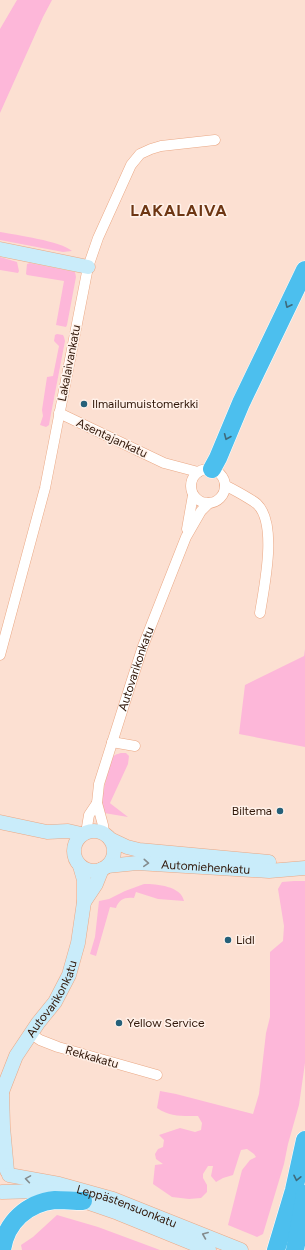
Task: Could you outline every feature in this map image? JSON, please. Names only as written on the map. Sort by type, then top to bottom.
[{"type":"highway","points":[[205,470],[218,458],[241,403],[305,270]]},
{"type":"highway","points":[[276,1249],[294,1190],[305,1140]]},
{"type":"highway","points":[[295,1250],[305,1194]]},
{"type":"highway","points":[[2,1250],[3,1242],[8,1229],[15,1219],[26,1210],[38,1204],[55,1200],[83,1201]]},
{"type":"main road","points":[[0,249],[88,267]]},
{"type":"main road","points":[[0,822],[47,832],[68,831],[84,833],[98,831],[107,836],[113,845],[113,856],[105,867],[97,871],[91,871],[77,860],[66,843],[47,832]]},
{"type":"main road","points":[[77,860],[74,848],[76,841],[84,833]]},
{"type":"main road","name":"Automiehenkatu","points":[[107,836],[126,847],[139,850],[305,867]]},
{"type":"main road","name":"Autovarikonkatu","points":[[5,1170],[1,1094],[16,1056],[30,1034],[55,1002],[69,975],[78,943],[84,902],[84,880],[77,860]]},
{"type":"main road","name":"Automiehenkatu","points":[[105,867],[137,863],[269,871],[305,867]]},
{"type":"main road","name":"Autovarikonkatu","points":[[84,902],[105,867]]},
{"type":"main road","points":[[1,1193],[8,1182],[5,1170]]},
{"type":"main road","name":"Leppästensuonkatu","points":[[5,1170],[113,1199],[241,1250]]},
{"type":"main road","name":"Leppästensuonkatu","points":[[1,1193],[40,1191],[63,1194],[118,1213],[209,1250]]},
{"type":"street","name":"Lakalaivankatu","points":[[0,655],[45,488],[88,267],[98,238],[131,165],[140,154],[161,146],[215,140]]},
{"type":"street","name":"Asentajankatu","points":[[59,413],[164,463],[191,484]]},
{"type":"street","name":"Asentajankatu","points":[[164,463],[205,470]]},
{"type":"street","points":[[205,470],[221,475],[225,485],[224,494],[221,498],[218,501],[209,504],[198,501],[193,495],[191,489],[194,476],[205,470]]},
{"type":"street","points":[[225,485],[257,505],[266,520],[269,542],[268,559],[260,613]]},
{"type":"street","name":"Autovarikonkatu","points":[[186,537],[193,495]]},
{"type":"street","points":[[221,498],[232,497],[252,502]]},
{"type":"street","name":"Autovarikonkatu","points":[[84,833],[90,815],[97,803],[102,774],[142,646],[186,537],[201,511],[209,504]]},
{"type":"street","points":[[112,742],[135,746]]},
{"type":"street","name":"Autovarikonkatu","points":[[97,803],[107,836]]},
{"type":"street","name":"Rekkakatu","points":[[30,1034],[40,1040],[58,1047],[157,1075]]},
{"type":"shaded area","points":[[17,0],[52,0],[0,113],[0,29]]},
{"type":"shaded area","points":[[0,232],[49,241],[66,247],[72,251],[63,252],[0,240]]},
{"type":"shaded area","points":[[0,257],[17,262],[18,273],[0,270]]},
{"type":"shaded area","points":[[30,263],[75,272],[76,277],[66,327],[56,325],[64,281],[27,275],[27,264]]},
{"type":"shaded area","points":[[55,335],[63,335],[65,341],[49,425],[46,427],[40,425],[43,416],[42,410],[47,377],[53,376],[59,346],[54,341]]},
{"type":"shaded area","points":[[305,649],[305,747],[239,734],[245,685],[304,656]]},
{"type":"shaded area","points":[[126,753],[129,756],[128,764],[110,803],[128,817],[104,813],[102,804],[111,760],[115,755]]},
{"type":"shaded area","points":[[305,881],[305,1063],[299,1105],[284,1164],[263,1234],[257,1237],[228,1225],[242,1170],[250,1160],[256,1157],[247,1149],[241,1150],[233,1175],[216,1182],[211,1176],[213,1166],[208,1166],[203,1174],[203,1178],[207,1185],[207,1192],[201,1198],[189,1199],[172,1197],[153,1184],[155,1165],[163,1164],[156,1159],[155,1154],[158,1149],[163,1147],[164,1140],[159,1135],[180,1128],[195,1132],[201,1130],[202,1123],[198,1116],[181,1116],[167,1113],[157,1108],[160,1091],[253,1114],[259,1094],[266,1033],[270,1017],[270,952],[283,941],[284,926],[278,889],[282,882]]},
{"type":"shaded area","points":[[144,884],[162,885],[173,889],[182,896],[184,901],[158,899],[136,892],[134,898],[123,899],[119,902],[116,908],[110,907],[96,956],[90,954],[95,937],[99,901],[109,899]]},
{"type":"shaded area","points":[[57,1215],[98,1227],[160,1250],[22,1250],[21,1245],[33,1237]]},
{"type":"place","name":"Ilmailumuistomerkki","points":[[84,404]]},
{"type":"place","name":"Biltema","points":[[280,811]]},
{"type":"place","name":"Lidl","points":[[228,940]]},
{"type":"place","name":"Yellow Service","points":[[119,1023]]},
{"type":"district","name":"LAKALAIVA","points":[[179,210]]}]
